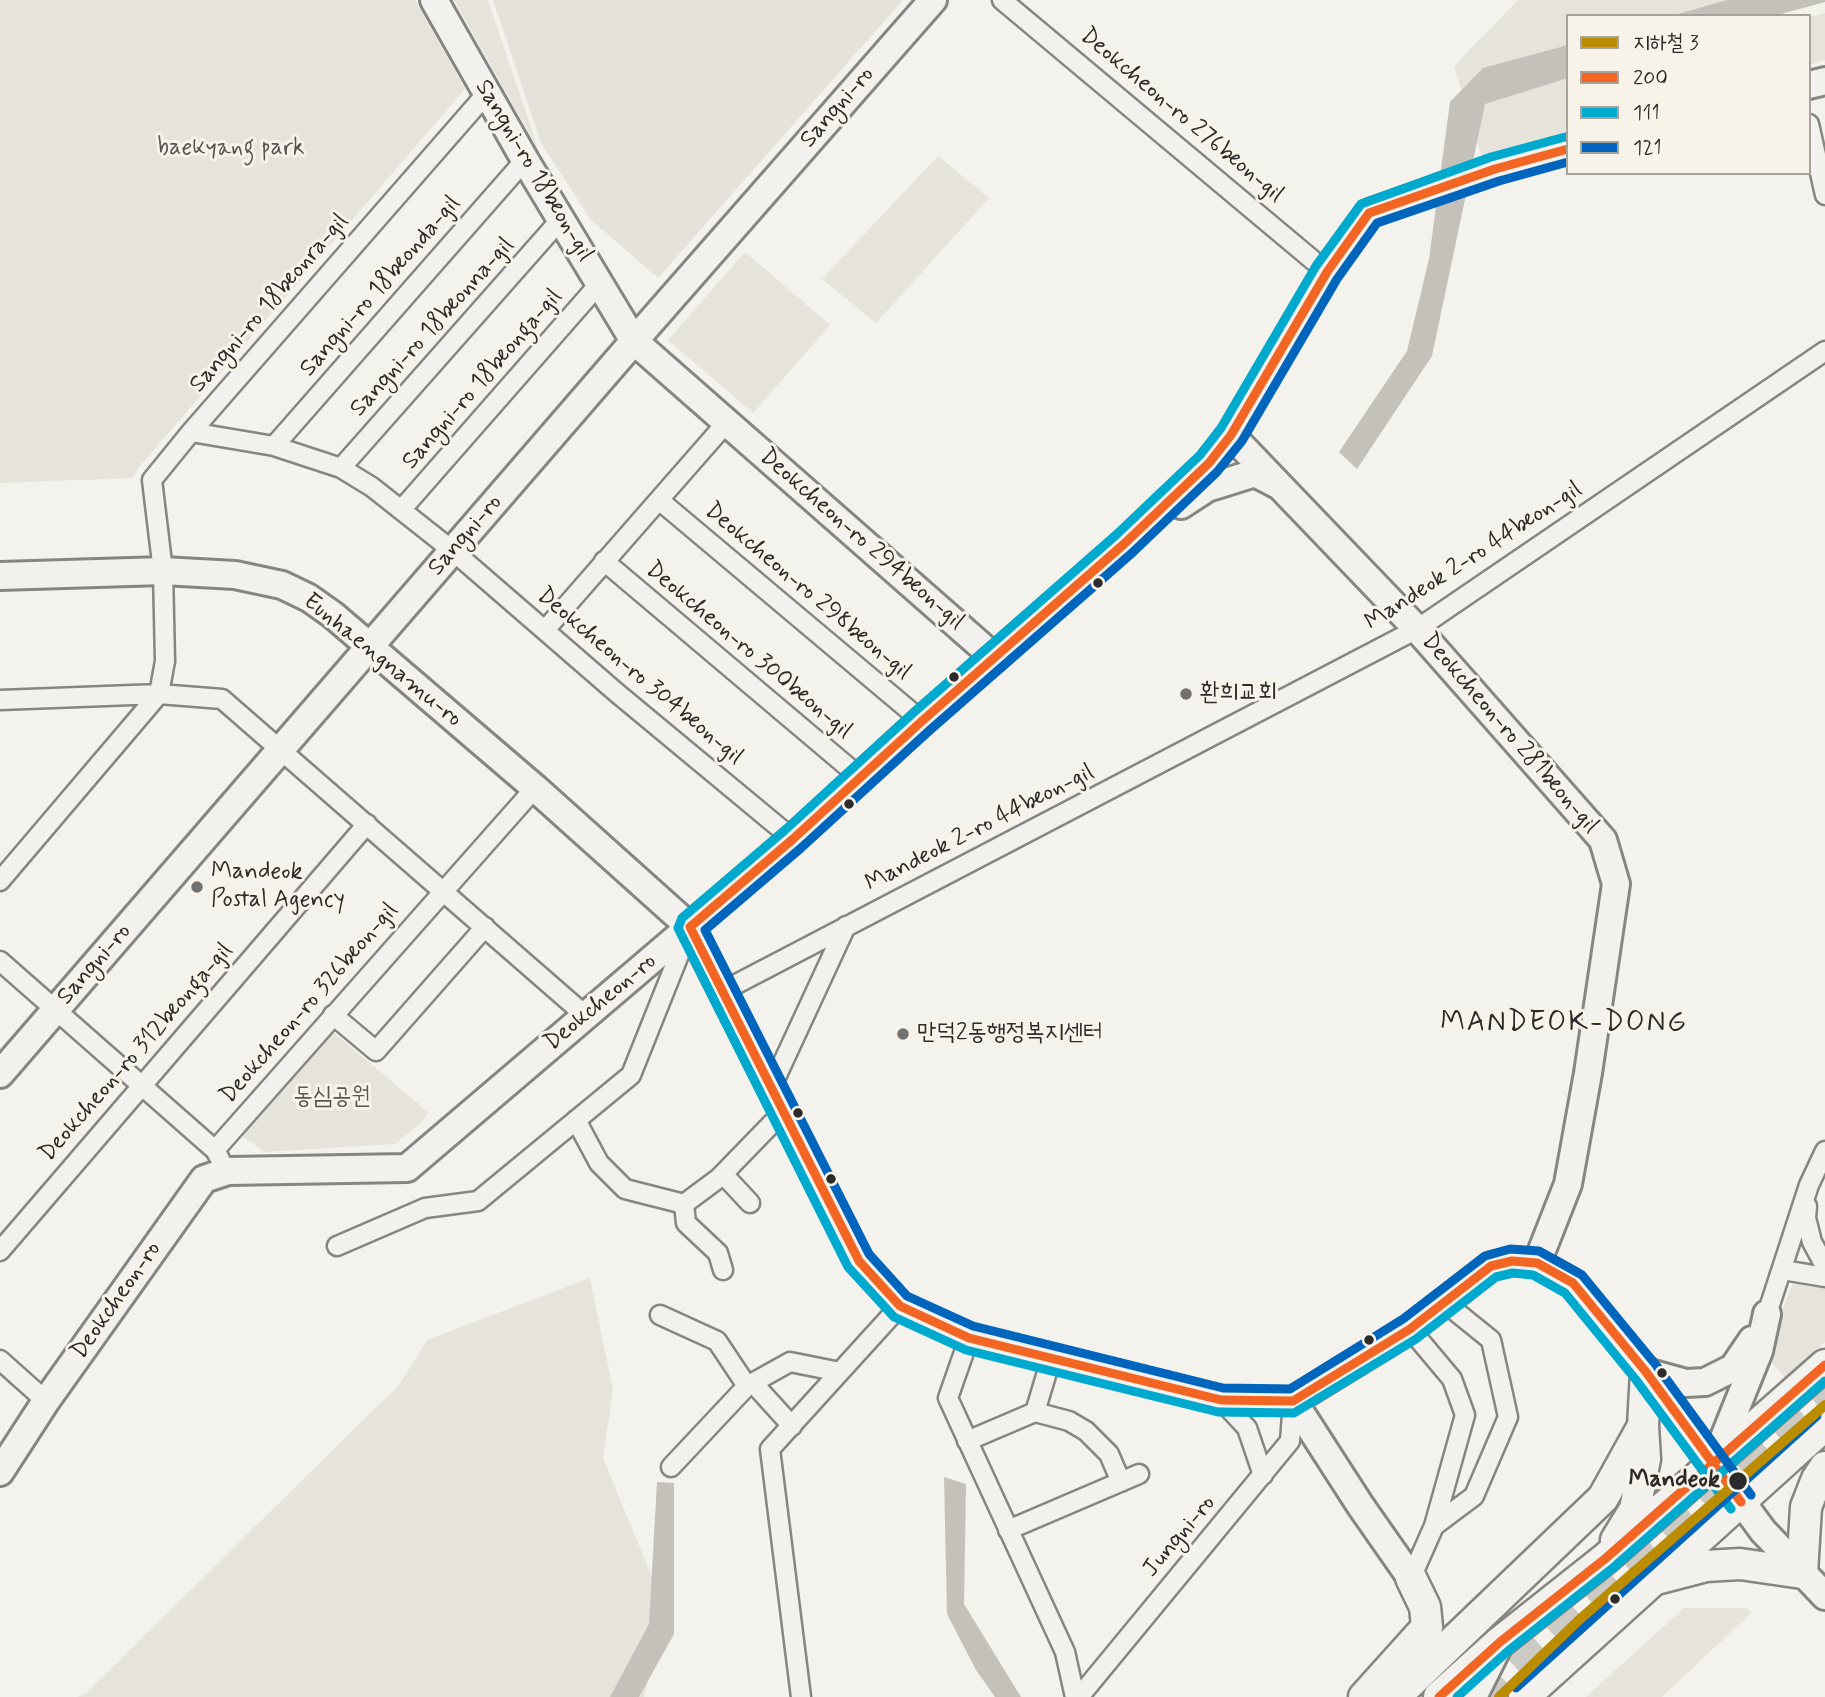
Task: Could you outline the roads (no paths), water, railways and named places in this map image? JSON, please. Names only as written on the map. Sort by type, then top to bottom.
[{"type":"main road","name":"Sangni-ro 18beon-gil","points":[[434,0],[634,341]]},
{"type":"main road","name":"Sangni-ro","points":[[0,1074],[933,0]]},
{"type":"main road","name":"Deokcheon-ro","points":[[0,1472],[46,1401],[204,1179],[221,1160],[252,1172],[407,1168],[793,839],[922,721],[1124,544],[1209,463],[1231,435],[1327,272],[1369,213],[1495,169],[1566,150]]},
{"type":"main road","name":"Deokcheon-ro 294beon-gil","points":[[634,341],[995,658]]},
{"type":"main road","name":"Deokcheon-ro 281beon-gil","points":[[1231,435],[1417,629],[1603,840],[1616,884],[1588,1073],[1568,1184],[1536,1263]]},
{"type":"main road","points":[[1124,544],[1208,488],[1255,472],[1281,486]]},
{"type":"main road","name":"Eunhaengnamu-ro","points":[[0,576],[163,571],[235,575],[282,585],[309,598],[371,647],[535,788],[691,927]]},
{"type":"main road","points":[[691,927],[859,1261],[900,1306],[969,1338],[1051,1359],[1221,1400],[1293,1401],[1410,1329],[1491,1266],[1511,1261],[1536,1263],[1573,1283],[1646,1372],[1763,1531],[1825,1596]]},
{"type":"main road","points":[[1646,1372],[1686,1383],[1705,1382],[1733,1368],[1767,1314]]},
{"type":"main road","points":[[1713,1465],[1759,1351],[1767,1314]]},
{"type":"main road","points":[[1439,1697],[1500,1642],[1606,1558],[1825,1365]]},
{"type":"main road","points":[[1606,1558],[1635,1509],[1645,1459],[1643,1426],[1646,1372]]},
{"type":"main road","points":[[1293,1401],[1411,1578],[1425,1607],[1427,1626],[1364,1697]]},
{"type":"main road","points":[[1524,1697],[1825,1425]]},
{"type":"main road","points":[[1395,1697],[1602,1498],[1643,1426]]},
{"type":"main road","points":[[1802,1573],[1806,1507],[1825,1467]]},
{"type":"main road","points":[[1654,1580],[1717,1565],[1740,1564],[1802,1573]]},
{"type":"main road","points":[[1473,1697],[1500,1642]]},
{"type":"street","name":"Deokcheon-ro 276beon-gil","points":[[1002,0],[1327,272]]},
{"type":"street","name":"Sangni-ro 18beonra-gil","points":[[159,694],[165,661],[163,571],[152,480],[487,93]]},
{"type":"street","points":[[1811,133],[1825,195]]},
{"type":"street","name":"Sangni-ro 18beonda-gil","points":[[274,446],[526,160]]},
{"type":"street","name":"Sangni-ro 18beonna-gil","points":[[341,468],[561,219]]},
{"type":"street","name":"Sangni-ro 18beonga-gil","points":[[402,509],[600,284]]},
{"type":"street","name":"Mandeok 2-ro 44beon-gil","points":[[723,991],[1417,629],[1825,351]]},
{"type":"street","points":[[545,630],[727,422]]},
{"type":"street","name":"Deokcheon-ro 304beon-gil","points":[[191,432],[274,446],[341,468],[372,487],[453,551],[793,839]]},
{"type":"street","name":"Deokcheon-ro 298beon-gil","points":[[659,499],[922,721]]},
{"type":"street","name":"Deokcheon-ro 300beon-gil","points":[[604,561],[861,778]]},
{"type":"street","points":[[0,700],[159,694],[222,699],[586,1016]]},
{"type":"street","points":[[0,881],[159,694]]},
{"type":"street","points":[[443,890],[535,788]]},
{"type":"street","name":"Deokcheon-ro 312beonga-gil","points":[[0,1251],[367,824]]},
{"type":"street","name":"Deokcheon-ro 326beon-gil","points":[[221,1160],[332,1015],[443,890]]},
{"type":"street","points":[[772,1086],[846,926]]},
{"type":"street","points":[[332,1015],[376,1051],[485,927]]},
{"type":"street","points":[[337,1246],[425,1208],[478,1201],[631,1075],[691,927]]},
{"type":"street","points":[[0,961],[221,1160]]},
{"type":"street","points":[[684,1204],[723,1174],[784,1111]]},
{"type":"street","points":[[576,1120],[599,1163],[625,1189],[684,1204]]},
{"type":"street","points":[[1767,1314],[1809,1185],[1825,1151]]},
{"type":"street","points":[[723,1174],[750,1203]]},
{"type":"street","points":[[1809,1185],[1806,1218],[1812,1242],[1825,1266]]},
{"type":"street","points":[[684,1204],[685,1223],[718,1253],[723,1270]]},
{"type":"street","points":[[1783,1269],[1825,1277]]},
{"type":"street","points":[[1434,1526],[1474,1496],[1508,1417],[1491,1340],[1444,1302]]},
{"type":"street","points":[[801,1697],[770,1449],[900,1306]]},
{"type":"street","points":[[660,1315],[717,1341],[750,1385],[792,1426]]},
{"type":"street","points":[[1410,1329],[1452,1379],[1465,1415],[1434,1526],[1411,1578]]},
{"type":"street","points":[[969,1338],[948,1398],[1065,1652],[1077,1697]]},
{"type":"street","points":[[1034,1412],[1051,1359]]},
{"type":"street","points":[[0,1360],[46,1401]]},
{"type":"street","points":[[671,1466],[750,1385],[790,1362],[840,1372]]},
{"type":"street","points":[[1221,1400],[1247,1428],[1263,1475]]},
{"type":"street","name":"Jungni-ro","points":[[1077,1697],[1290,1441],[1293,1401]]},
{"type":"street","points":[[967,1441],[1034,1412],[1069,1421],[1086,1431],[1110,1454],[1121,1482]]},
{"type":"street","points":[[1008,1530],[1139,1474]]},
{"type":"tunnel","points":[[1475,1697],[1825,1385]]},
{"type":"metro line","name":"3","points":[[1499,1697],[1579,1620],[1825,1405]]},
{"type":"place","name":"환희교회","points":[[1186,694]]},
{"type":"place","name":"Mandeok Postal Agency","points":[[197,887]]},
{"type":"place","name":"만덕2동행정복지센터","points":[[903,1034]]},
{"type":"place","name":"Mandeok","points":[[1738,1481]]},
{"type":"district","name":"MANDEOK-DONG","points":[[1564,1024]]},
{"type":"park label","name":"baekyang park","points":[[231,149]]},
{"type":"park label","name":"동심공원","points":[[332,1098]]}]
